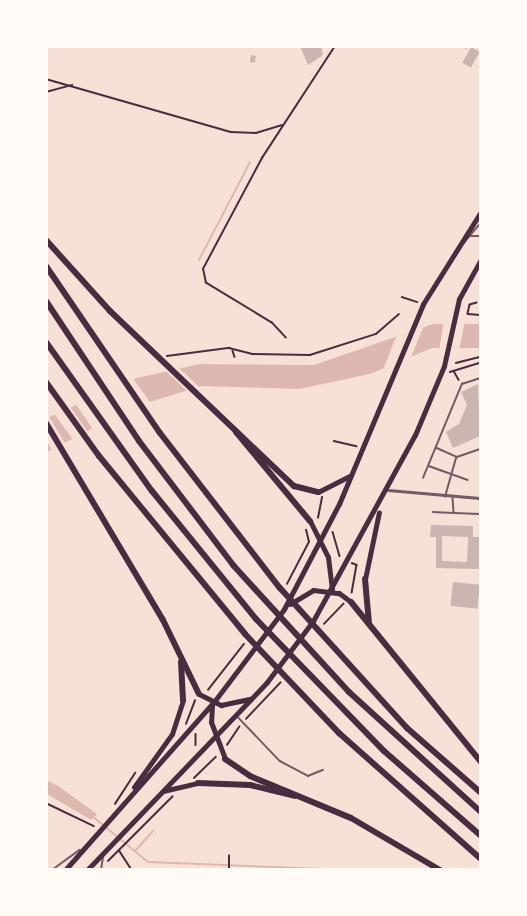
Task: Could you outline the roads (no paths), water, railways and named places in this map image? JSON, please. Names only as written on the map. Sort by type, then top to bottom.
[{"type":"highway","points":[[64,870],[213,703],[284,609],[322,540],[423,304],[480,213]]},
{"type":"highway","points":[[46,240],[139,337],[294,486],[319,492],[352,474]]},
{"type":"highway","points":[[87,870],[252,699],[332,591],[381,504],[439,379],[462,291],[480,261]]},
{"type":"highway","points":[[46,266],[160,433],[280,588],[407,728],[480,792]]},
{"type":"highway","points":[[46,301],[139,441],[267,605],[309,650],[480,811]]},
{"type":"highway","points":[[46,342],[120,448],[256,619],[298,666],[480,835]]},
{"type":"highway","points":[[46,382],[99,456],[245,634],[287,680],[391,781],[480,858]]},
{"type":"highway","points":[[222,415],[311,522],[322,540],[332,591]]},
{"type":"highway","points":[[46,423],[180,653],[200,696],[213,703],[252,699]]},
{"type":"highway","points":[[369,625],[365,579],[381,504]]},
{"type":"highway","points":[[284,609],[313,590],[332,591],[351,602],[480,761]]},
{"type":"highway","points":[[115,812],[172,734],[183,700],[180,653]]},
{"type":"highway","points":[[213,703],[215,738],[223,756],[250,776],[351,818],[440,870]]},
{"type":"highway","points":[[161,792],[196,783],[278,791],[351,818]]},
{"type":"street","points":[[388,490],[445,497],[480,498]]},
{"type":"lane","points":[[452,255],[480,224]]},
{"type":"lane","points":[[470,237],[480,236]]},
{"type":"lane","points":[[423,478],[462,384],[480,378]]},
{"type":"lane","points":[[435,447],[457,457],[480,449]]},
{"type":"lane","points":[[445,497],[450,473],[457,457]]},
{"type":"lane","points":[[428,465],[468,480]]},
{"type":"lane","points":[[453,497],[454,513]]},
{"type":"lane","points":[[433,512],[480,514]]},
{"type":"lane","points":[[237,716],[280,761],[308,776],[323,770]]},
{"type":"lane","points":[[52,870],[82,849]]},
{"type":"lane","points":[[101,870],[104,851]]},
{"type":"waterway","points":[[199,260],[250,162]]},
{"type":"waterway","points":[[92,816],[148,862],[348,870]]},
{"type":"waterway","points":[[135,851],[153,831]]}]
